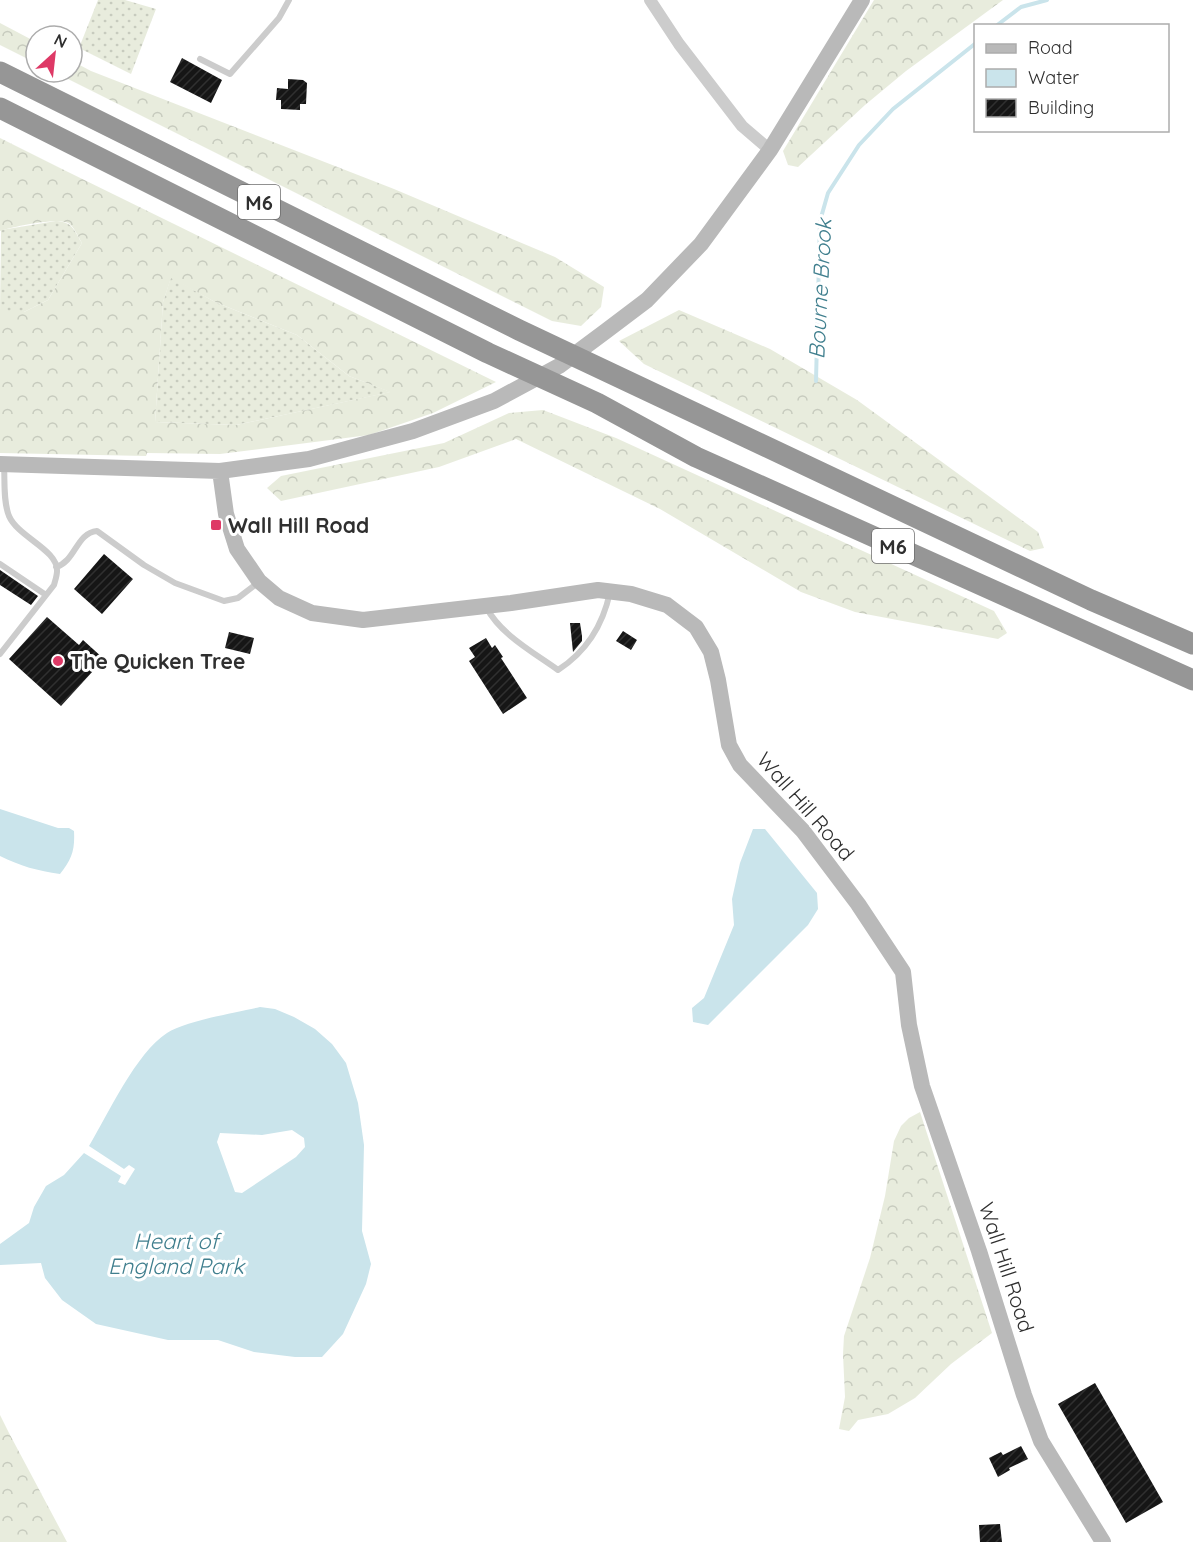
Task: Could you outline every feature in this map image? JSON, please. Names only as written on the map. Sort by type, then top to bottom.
[{"type":"highway","name":"M6","points":[[0,72],[519,330],[1091,600],[1193,644]]},
{"type":"highway","name":"M6","points":[[0,108],[488,353],[597,403],[696,457],[1193,680]]},
{"type":"street","points":[[650,0],[679,44],[742,126],[770,150]]},
{"type":"street","points":[[2,464],[220,471],[309,459],[413,431],[494,401],[559,366],[647,300],[701,244],[770,150],[862,0]]},
{"type":"street","name":"Wall Hill Road","points":[[220,471],[226,514],[237,549],[260,581],[279,598],[312,613],[363,620],[598,590],[631,594],[667,605],[696,627],[711,652],[729,745],[740,765],[802,831],[858,904],[903,972],[909,1025],[922,1086],[979,1251],[1024,1395],[1041,1442],[1103,1542]]},
{"type":"lane","points":[[200,59],[230,74],[279,18],[288,0]]},
{"type":"lane","points":[[0,654],[54,585],[57,571],[50,556],[21,533],[9,517],[2,464]]},
{"type":"lane","points":[[56,567],[68,561],[85,536],[96,531],[128,552],[144,566],[175,583],[224,601],[238,598],[260,581]]},
{"type":"lane","points":[[0,564],[46,595]]},
{"type":"lane","points":[[485,606],[503,630],[558,670],[583,649],[591,639],[606,610],[610,592]]},
{"type":"green space","points":[[98,0],[125,0],[156,9],[131,74],[84,50],[84,35]]},
{"type":"green space","points":[[874,0],[1003,0],[906,71],[865,105],[798,167],[788,165],[783,151]]},
{"type":"green space","points":[[0,23],[24,36],[24,57],[0,45]]},
{"type":"green space","points":[[84,67],[394,189],[555,257],[604,287],[601,307],[581,326],[552,321],[78,84],[84,84]]},
{"type":"green space","points":[[0,138],[496,382],[433,413],[369,435],[220,454],[147,453],[146,456],[0,453],[0,312],[24,312],[48,300],[82,243],[72,227],[63,221],[34,223],[0,231]],"holes":[[[171,278],[215,302],[297,335],[349,376],[390,392],[236,425],[155,422],[163,302]]]},
{"type":"green space","points":[[56,221],[69,225],[82,243],[48,300],[24,312],[0,312],[1,230]]},
{"type":"green space","points":[[171,277],[215,302],[297,335],[349,376],[391,392],[236,425],[155,422],[163,302]]},
{"type":"green space","points":[[679,310],[770,349],[857,400],[1038,532],[1044,548],[1030,551],[644,364],[619,341]]},
{"type":"green space","points":[[543,410],[616,438],[994,611],[1007,633],[998,639],[855,612],[801,592],[660,509],[516,439],[439,467],[281,501],[267,488],[281,476],[444,443],[509,413]]},
{"type":"green space","points":[[920,1112],[992,1333],[951,1364],[915,1398],[888,1414],[858,1420],[849,1431],[839,1429],[845,1397],[844,1336],[870,1258],[885,1196],[894,1141],[901,1126]]},
{"type":"green space","points":[[0,1415],[9,1433],[67,1542],[0,1542]]},
{"type":"water","points":[[0,809],[74,831],[72,854],[60,874],[29,868],[0,856]]},
{"type":"water","points":[[753,829],[765,829],[817,893],[818,909],[808,925],[708,1025],[693,1022],[692,1008],[704,998],[734,925],[732,899],[740,863]]},
{"type":"water","name":"Heart of England Park","points":[[260,1007],[275,1009],[294,1017],[315,1029],[332,1044],[346,1063],[358,1103],[364,1145],[362,1231],[371,1264],[366,1284],[343,1334],[322,1357],[295,1357],[254,1352],[218,1340],[168,1340],[96,1324],[62,1300],[45,1278],[41,1263],[0,1265],[0,1244],[29,1223],[34,1207],[46,1186],[64,1175],[84,1153],[121,1176],[118,1182],[125,1185],[135,1169],[129,1165],[124,1169],[89,1146],[134,1069],[156,1042],[167,1033],[186,1025]],"holes":[[[292,1130],[304,1138],[305,1147],[296,1157],[242,1193],[235,1192],[217,1142],[220,1133],[262,1135]]]},
{"type":"building","points":[[182,58],[222,80],[211,103],[170,82]]},
{"type":"building","points":[[288,79],[303,80],[307,83],[306,104],[300,104],[300,110],[281,109],[281,100],[276,100],[277,88],[288,89]]},
{"type":"building","points":[[104,554],[133,579],[102,614],[74,589]]},
{"type":"building","points":[[0,570],[38,596],[31,605],[0,585]]},
{"type":"building","name":"The Quicken Tree","points":[[47,617],[79,645],[83,640],[104,659],[61,706],[9,659]]},
{"type":"building","points":[[570,623],[580,623],[582,636],[582,641],[573,652]]},
{"type":"building","points":[[623,631],[637,640],[631,650],[616,641]]},
{"type":"building","points":[[229,632],[254,638],[250,654],[225,648]]},
{"type":"building","points":[[486,638],[492,648],[495,645],[527,698],[503,714],[469,661],[475,657],[469,648]]},
{"type":"building","points":[[1095,1383],[1163,1502],[1126,1523],[1058,1404]]},
{"type":"building","points":[[1021,1446],[1028,1459],[1009,1468],[1010,1470],[998,1477],[989,1458],[1001,1452],[1003,1455]]},
{"type":"building","points":[[1000,1524],[1002,1542],[980,1542],[979,1525]]},
{"type":"waterway","name":"Bourne Brook","points":[[999,24],[1021,7],[1047,0]]},
{"type":"waterway","name":"Bourne Brook","points":[[816,381],[820,221],[828,193],[859,145],[893,109],[974,45]]},
{"type":"place","name":"Wall Hill Road","points":[[216,525]]},
{"type":"place","name":"The Quicken Tree","points":[[58,661]]}]
